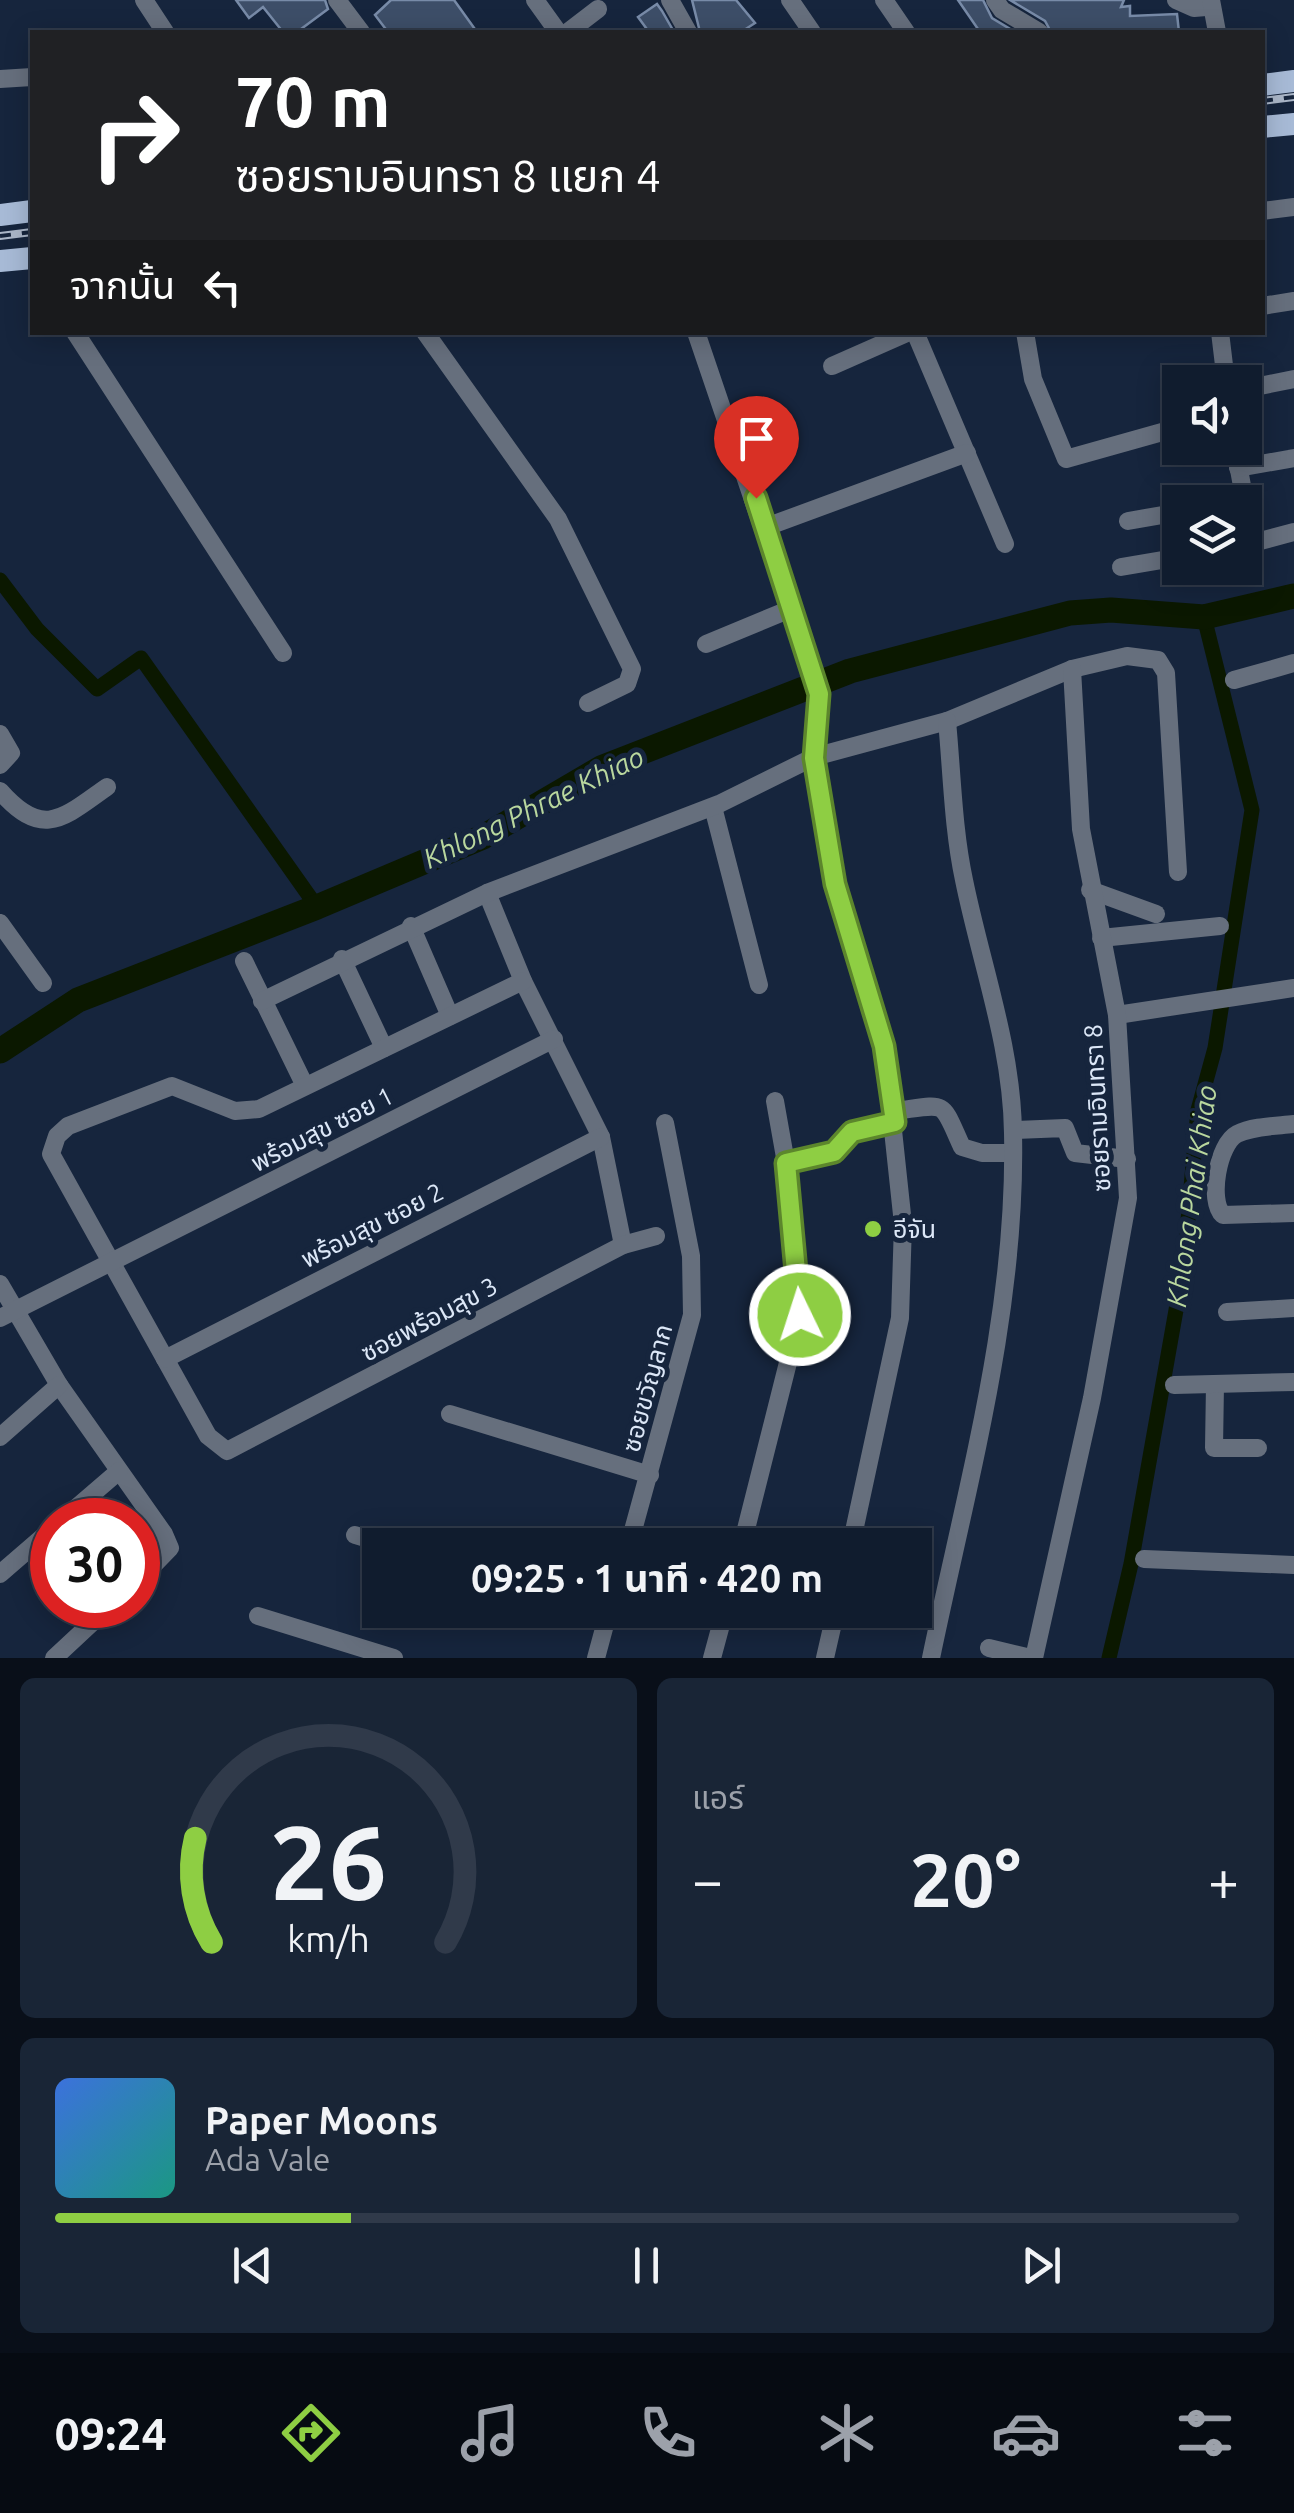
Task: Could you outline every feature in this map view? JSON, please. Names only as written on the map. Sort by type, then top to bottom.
[{"type":"main road","points":[[1265,85],[1294,81]]},
{"type":"main road","points":[[1265,127],[1294,124]]},
{"type":"main road","points":[[0,214],[30,211]]},
{"type":"main road","points":[[0,261],[30,261]]},
{"type":"street","points":[[144,0],[164,30]]},
{"type":"street","points":[[337,0],[360,30]]},
{"type":"street","points":[[534,0],[556,30]]},
{"type":"street","points":[[670,0],[687,30]]},
{"type":"street","points":[[790,0],[811,30]]},
{"type":"street","points":[[884,0],[905,30]]},
{"type":"street","points":[[995,0],[1002,10],[1036,30]]},
{"type":"street","points":[[1176,0],[1194,8],[1206,7],[1210,0]]},
{"type":"street","points":[[1210,0],[1217,30]]},
{"type":"street","points":[[571,30],[598,9]]},
{"type":"street","points":[[0,79],[30,77]]},
{"type":"street","points":[[1265,211],[1294,207]]},
{"type":"street","points":[[1265,305],[1294,300]]},
{"type":"street","points":[[77,335],[283,653]]},
{"type":"street","points":[[426,335],[558,519],[632,669],[627,684],[588,703]]},
{"type":"street","points":[[697,335],[766,527],[819,694],[814,758],[835,884],[884,1046],[894,1117],[904,1224],[900,1318],[854,1528]]},
{"type":"street","points":[[832,366],[905,335]]},
{"type":"street","points":[[913,335],[1005,544]]},
{"type":"street","points":[[1026,335],[1033,379],[1066,459],[1162,433]]},
{"type":"street","points":[[1220,335],[1224,365]]},
{"type":"street","points":[[1262,386],[1294,379]]},
{"type":"street","points":[[766,527],[968,453]]},
{"type":"street","points":[[1238,468],[1294,458]]},
{"type":"street","points":[[1238,465],[1240,485]]},
{"type":"street","points":[[1128,521],[1162,515]]},
{"type":"street","points":[[1262,540],[1294,532]]},
{"type":"street","points":[[1121,567],[1162,560]]},
{"type":"street","points":[[706,644],[793,608]]},
{"type":"street","points":[[262,1001],[487,892],[712,807],[814,758],[947,721],[1072,669],[1126,656],[1158,660],[1166,673],[1178,872]]},
{"type":"street","points":[[1234,680],[1294,664]]},
{"type":"street","name":"ซอยรามอินทรา 8","points":[[1032,1658],[1092,1398],[1128,1198],[1117,1015],[1090,890],[1078,798],[1072,669]]},
{"type":"street","points":[[931,1658],[998,1346],[1009,1257],[1014,1130],[1005,1048],[962,874],[947,721]]},
{"type":"street","points":[[0,734],[11,753],[0,765]]},
{"type":"street","points":[[0,792],[21,813],[43,822],[64,816],[107,787]]},
{"type":"street","points":[[712,807],[759,986]]},
{"type":"street","points":[[1090,890],[1156,914]]},
{"type":"street","points":[[487,892],[524,982],[601,1137],[622,1245]]},
{"type":"street","points":[[0,924],[44,983]]},
{"type":"street","points":[[411,926],[450,1016]]},
{"type":"street","points":[[1101,938],[1220,926]]},
{"type":"street","points":[[342,960],[384,1048]]},
{"type":"street","points":[[244,961],[305,1086]]},
{"type":"street","points":[[165,1358],[51,1154],[57,1136],[68,1126],[172,1086],[248,1112],[524,982]]},
{"type":"street","points":[[1117,1015],[1294,988]]},
{"type":"street","name":"พร้อมสุข ซอย 1","points":[[6,1314],[554,1039]]},
{"type":"street","points":[[746,1528],[797,1337],[799,1303],[786,1163],[775,1100]]},
{"type":"street","points":[[786,1163],[834,1152],[852,1132],[936,1106],[946,1110],[962,1147],[982,1153],[1013,1153]]},
{"type":"street","name":"ซอยขวัญลาก","points":[[634,1528],[688,1341],[694,1284],[665,1122]]},
{"type":"street","points":[[1294,1124],[1238,1133],[1228,1141],[1216,1208],[1235,1218],[1294,1213]]},
{"type":"street","points":[[1014,1130],[1064,1128],[1075,1154],[1127,1160]]},
{"type":"street","name":"พร้อมสุข ซอย 2","points":[[165,1358],[601,1137]]},
{"type":"street","name":"ซอยพร้อมสุข 3","points":[[165,1358],[208,1436],[227,1451],[622,1245],[656,1236]]},
{"type":"street","points":[[0,1284],[6,1314],[137,1498]]},
{"type":"street","points":[[1227,1312],[1294,1308]]},
{"type":"street","points":[[1174,1386],[1294,1382]]},
{"type":"street","points":[[1214,1384],[1214,1448],[1258,1448]]},
{"type":"street","points":[[0,1437],[60,1385]]},
{"type":"street","points":[[450,1414],[650,1476]]},
{"type":"street","points":[[87,1498],[119,1470]]},
{"type":"street","points":[[160,1533],[170,1548],[160,1558]]},
{"type":"street","points":[[355,1535],[362,1537]]},
{"type":"street","points":[[0,1574],[30,1548]]},
{"type":"street","points":[[1144,1560],[1294,1565]]},
{"type":"street","points":[[258,1616],[394,1658]]},
{"type":"street","points":[[54,1658],[87,1628]]},
{"type":"street","points":[[596,1658],[606,1628]]},
{"type":"street","points":[[712,1658],[720,1628]]},
{"type":"street","points":[[825,1658],[832,1628]]},
{"type":"street","points":[[989,1648],[1032,1658]]},
{"type":"building","points":[[236,0],[325,0],[328,9],[300,30],[281,30],[263,7],[249,18]]},
{"type":"building","points":[[391,0],[454,0],[476,30],[386,30],[375,15]]},
{"type":"building","points":[[692,0],[736,0],[755,23],[744,30],[700,30]]},
{"type":"building","points":[[958,0],[983,0],[992,18],[1012,30],[979,30]]},
{"type":"building","points":[[1010,0],[1124,0],[1121,7],[1130,6],[1130,16],[1177,14],[1179,30],[1050,30],[1045,21]]},
{"type":"building","points":[[657,4],[673,30],[648,30],[638,17]]},
{"type":"waterway","points":[[0,580],[37,629],[97,689],[141,658],[317,907]]},
{"type":"waterway","name":"Khlong Phrae Khiao","points":[[0,1051],[78,1000],[483,837],[601,768],[850,671],[1070,613],[1111,610],[1204,617],[1294,596]]},
{"type":"waterway","name":"Khlong Phai Khiao","points":[[1109,1658],[1131,1564],[1184,1265],[1198,1110],[1215,1048],[1252,810],[1204,617]]},
{"type":"railway","points":[[1265,101],[1294,97]]},
{"type":"railway","points":[[0,236],[30,232]]},
{"type":"place","name":"อีจัน","points":[[873,1229]]},
{"type":"route","points":[[756,498],[819,694],[814,758],[835,884],[884,1046],[895,1122],[852,1132],[834,1152],[786,1163],[800,1315]]}]
